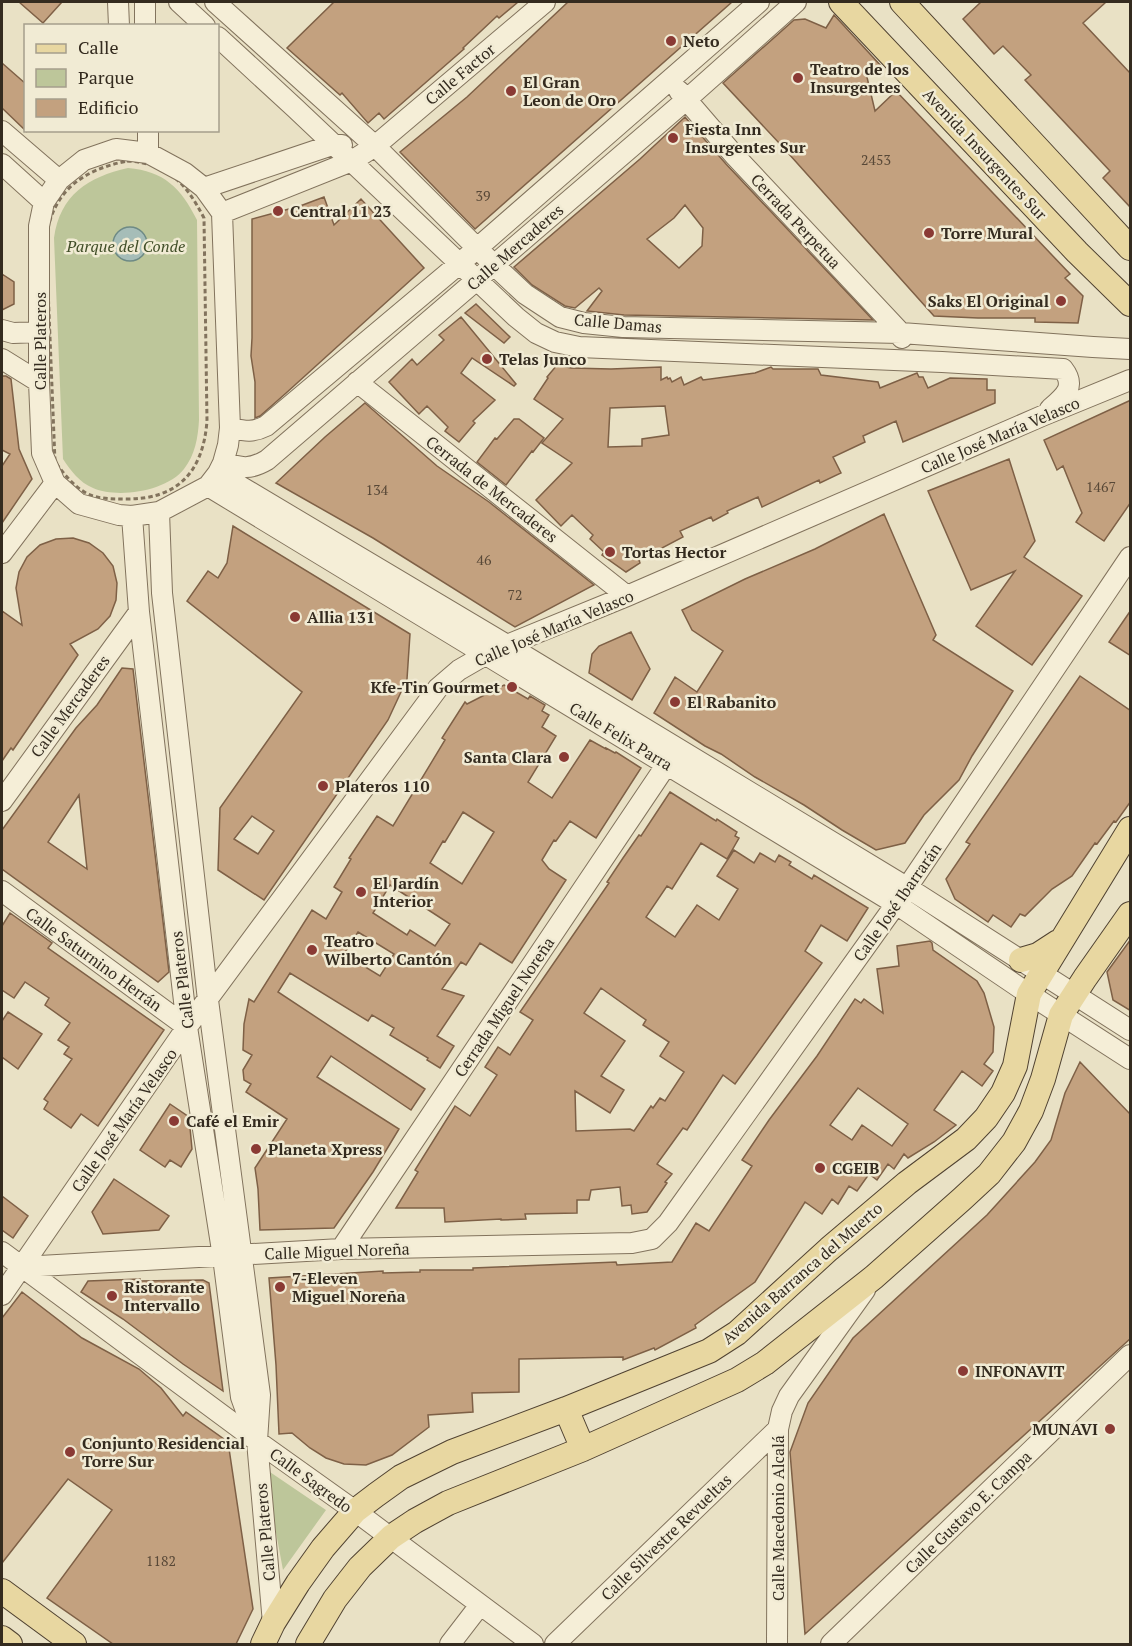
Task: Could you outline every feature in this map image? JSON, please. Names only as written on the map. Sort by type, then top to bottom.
[{"type":"main road","name":"Avenida Insurgentes Sur","points":[[841,2],[1077,252],[1131,304]]},
{"type":"main road","points":[[902,2],[1131,248]]},
{"type":"main road","name":"Avenida Barranca del Muerto","points":[[268,1634],[298,1583],[323,1548],[355,1510],[401,1478],[452,1452],[709,1351],[737,1333],[829,1249],[907,1183],[966,1140],[986,1118],[1003,1092],[1015,1066],[1029,994],[1031,967],[1066,934],[1131,829]]},
{"type":"main road","points":[[308,1644],[335,1599],[360,1567],[391,1537],[415,1521],[448,1503],[583,1449],[738,1380],[765,1363],[874,1277],[988,1174],[1014,1142],[1031,1112],[1067,1004],[1131,914]]},
{"type":"main road","points":[[566,1409],[583,1449]]},
{"type":"main road","points":[[2,1591],[74,1644]]},
{"type":"main road","points":[[2,1638],[10,1644]]},
{"type":"street","points":[[118,2],[119,24]]},
{"type":"street","points":[[145,24],[146,2]]},
{"type":"street","points":[[179,2],[203,24]]},
{"type":"street","name":"Calle Damas","points":[[215,2],[375,146],[494,266],[525,294],[560,317],[584,323],[623,327],[901,333],[1131,349]]},
{"type":"street","name":"Calle Mercaderes","points":[[230,428],[256,431],[266,426],[477,249],[759,2]]},
{"type":"street","name":"Calle Mercaderes","points":[[216,474],[255,467],[261,463],[494,266],[692,106],[796,2]]},
{"type":"street","name":"Calle Factor","points":[[222,213],[352,161],[375,146],[542,3]]},
{"type":"street","name":"Calle Damas","points":[[219,38],[296,108],[476,281],[516,317],[537,333],[555,342],[579,347],[1063,369]]},
{"type":"street","name":"Cerrada Perpetua","points":[[669,80],[735,156],[901,333]]},
{"type":"street","points":[[2,131],[58,180]]},
{"type":"street","points":[[148,132],[148,153]]},
{"type":"street","name":"Calle Plateros","points":[[216,474],[159,512],[132,516],[119,515],[79,504],[55,483],[42,453],[39,382],[39,226],[44,202],[58,180],[116,140],[148,153],[185,173],[204,188],[222,213]]},
{"type":"street","points":[[204,188],[332,145],[375,146]]},
{"type":"street","points":[[2,164],[44,202]]},
{"type":"street","points":[[216,474],[228,445],[230,428],[222,213]]},
{"type":"street","points":[[2,330],[13,333],[40,332]]},
{"type":"street","points":[[901,333],[908,361]]},
{"type":"street","points":[[1042,416],[1067,393],[1069,380],[1063,369],[1073,369],[1080,363],[1081,354],[1071,345]]},
{"type":"street","points":[[2,359],[39,382]]},
{"type":"street","name":"Calle José María Velasco","points":[[2,1295],[187,1027],[438,688],[459,670],[507,645],[627,596],[1042,416],[1131,380]]},
{"type":"street","name":"Cerrada de Mercaderes","points":[[357,382],[627,596]]},
{"type":"street","name":"Calle Felix Parra","points":[[216,474],[507,645],[908,888],[1031,967],[1067,1004]]},
{"type":"street","name":"Calle Felix Parra","points":[[216,474],[485,655],[896,904],[1029,994],[1067,1004]]},
{"type":"street","points":[[2,553],[55,483]]},
{"type":"street","name":"Calle Plateros","points":[[159,512],[162,594],[207,1000],[260,1395],[257,1441],[268,1634]]},
{"type":"street","name":"Calle Plateros","points":[[132,516],[139,612],[187,1027],[223,1257],[241,1397],[257,1441]]},
{"type":"street","name":"Calle José Ibarrarán","points":[[652,1239],[668,1222],[908,888],[1131,556]]},
{"type":"street","name":"Calle Mercaderes","points":[[2,801],[139,612]]},
{"type":"street","name":"Cerrada Miguel Noreña","points":[[341,1249],[667,764]]},
{"type":"street","name":"Calle Saturnino Herrán","points":[[2,891],[187,1027]]},
{"type":"street","points":[[1067,1004],[1131,1030]]},
{"type":"street","points":[[1067,1004],[1131,1059]]},
{"type":"street","name":"Calle Miguel Noreña","points":[[22,1267],[341,1249],[632,1243],[652,1239]]},
{"type":"street","name":"Calle Sagredo","points":[[2,1252],[257,1441],[355,1510],[533,1644]]},
{"type":"street","name":"Calle Macedonio Alcalá","points":[[777,1644],[778,1429],[782,1411],[789,1396],[874,1277]]},
{"type":"street","name":"Calle Gustavo E. Campa","points":[[831,1644],[1131,1355]]},
{"type":"street","name":"Calle Silvestre Revueltas","points":[[555,1644],[778,1429]]},
{"type":"street","points":[[450,1644],[480,1605]]},
{"type":"path","points":[[127,161],[155,165],[182,183],[204,218],[207,421],[201,453],[191,473],[173,488],[141,499],[109,499],[88,494],[77,488],[55,462],[46,238],[50,218],[59,200],[76,181],[91,172],[127,161]]},
{"type":"green space","name":"Parque del Conde","points":[[128,168],[152,173],[170,183],[185,199],[197,220],[199,420],[193,452],[188,464],[176,477],[154,488],[115,493],[88,486],[76,476],[63,459],[54,238],[62,210],[78,190],[100,177]]},
{"type":"green space","points":[[264,1468],[326,1510],[283,1570]]},
{"type":"water","points":[[130,227],[142,232],[147,244],[142,256],[130,261],[118,256],[113,244],[118,232]]},
{"type":"building","points":[[19,2],[62,2],[43,23]]},
{"type":"building","points":[[334,2],[518,2],[499,18],[497,16],[464,49],[384,119],[379,113],[368,123],[342,93],[340,95],[287,48]]},
{"type":"building","points":[[568,2],[732,2],[475,229],[400,152],[467,97]]},
{"type":"building","points":[[981,2],[1106,2],[1083,23],[1131,74],[1131,208],[1103,178],[1110,171],[1025,80],[1031,75],[1003,46],[994,54],[963,19]]},
{"type":"building","points":[[834,15],[882,67],[866,73],[875,111],[896,91],[1070,274],[1065,278],[1083,296],[1078,323],[1035,322],[1035,318],[934,316],[723,83],[794,20],[805,19],[826,28]]},
{"type":"building","points":[[2,63],[24,82],[24,129],[2,108]]},
{"type":"building","points":[[685,117],[726,164],[873,320],[624,315],[587,311],[602,291],[599,288],[575,308],[565,306],[532,285],[514,267],[640,159]],"holes":[[[685,205],[703,228],[702,246],[679,268],[647,239],[674,218]]]},
{"type":"building","points":[[324,197],[334,225],[361,199],[424,268],[285,394],[255,418],[255,382],[251,356],[252,219]]},
{"type":"building","points":[[2,274],[14,282],[14,304],[2,310]]},
{"type":"building","points":[[476,304],[510,337],[504,343],[465,313]]},
{"type":"building","points":[[461,317],[516,384],[514,386],[472,358],[461,373],[495,400],[473,421],[475,423],[459,442],[445,431],[448,427],[427,406],[419,414],[389,382],[412,359],[417,365],[444,340],[439,335]]},
{"type":"building","points":[[557,365],[571,368],[611,369],[661,367],[661,380],[667,377],[672,382],[681,377],[684,385],[701,377],[703,380],[755,373],[771,367],[773,369],[818,369],[821,375],[878,382],[880,388],[917,373],[919,377],[923,377],[928,388],[950,378],[987,379],[987,390],[995,390],[995,403],[903,442],[896,421],[863,436],[865,442],[833,457],[841,473],[820,483],[819,480],[762,507],[758,497],[727,511],[728,513],[713,521],[711,517],[680,531],[683,537],[639,560],[640,563],[626,572],[602,555],[604,552],[590,539],[593,535],[572,515],[561,526],[536,500],[572,463],[542,443],[563,419],[534,399]],"holes":[[[665,406],[669,435],[642,439],[642,446],[608,447],[610,408]]]},
{"type":"building","points":[[2,376],[11,379],[19,449],[32,479],[2,523],[2,466],[10,454],[2,450]]},
{"type":"building","points":[[1131,400],[1131,502],[1104,541],[1076,522],[1082,513],[1063,466],[1057,470],[1044,440]]},
{"type":"building","points":[[365,403],[437,466],[489,502],[594,585],[515,627],[373,538],[276,483]]},
{"type":"building","points":[[514,419],[519,419],[544,438],[506,485],[477,462],[495,438],[497,439]]},
{"type":"building","points":[[1009,459],[1035,541],[1024,557],[1082,596],[1032,665],[976,626],[1015,571],[971,590],[928,491]]},
{"type":"building","points":[[884,514],[936,635],[933,640],[1013,691],[959,780],[924,815],[905,843],[876,850],[654,713],[675,677],[697,692],[723,651],[692,630],[682,610],[745,579],[815,549]]},
{"type":"building","points":[[233,526],[410,634],[407,679],[388,720],[264,900],[218,870],[220,808],[302,692],[187,601],[208,571],[218,578],[227,563]],"holes":[[[252,816],[274,831],[258,854],[234,839]]]},
{"type":"building","points":[[73,538],[89,543],[103,553],[113,566],[117,583],[116,600],[110,616],[98,629],[70,644],[78,655],[13,750],[11,748],[2,761],[2,611],[22,625],[16,588],[19,572],[27,557],[40,545],[56,539]]},
{"type":"building","points":[[1131,610],[1131,656],[1109,642]]},
{"type":"building","points":[[631,632],[650,669],[632,700],[589,673],[592,654],[599,646]]},
{"type":"building","points":[[122,668],[133,669],[169,972],[158,982],[2,869],[2,830],[76,728],[97,705]],"holes":[[[79,795],[87,869],[48,842]]]},
{"type":"building","points":[[1080,676],[1131,711],[1131,801],[1116,822],[1114,821],[1097,844],[1095,843],[1072,876],[1052,889],[1025,916],[1020,914],[1011,927],[993,915],[988,922],[955,899],[946,879],[970,844],[966,842]]},
{"type":"building","points":[[504,685],[528,699],[530,696],[545,705],[542,711],[549,715],[542,727],[556,736],[528,782],[552,798],[590,740],[616,752],[641,768],[596,838],[570,821],[556,841],[554,840],[542,860],[549,869],[566,880],[512,963],[480,943],[466,965],[461,962],[442,989],[464,996],[437,1036],[454,1046],[440,1068],[390,1035],[394,1028],[372,1015],[368,1021],[290,973],[278,992],[425,1089],[411,1110],[331,1056],[317,1077],[399,1129],[373,1172],[334,1228],[260,1230],[255,1168],[287,1119],[246,1092],[251,1084],[244,1080],[243,1070],[252,1055],[243,1050],[244,1024],[249,999],[254,1002],[312,910],[326,919],[342,892],[334,887],[351,859],[349,858],[377,816],[393,826],[445,740],[442,738],[465,702],[467,704]],"holes":[[[463,812],[494,832],[462,884],[430,863]],[[390,885],[450,924],[435,946],[410,930],[407,935],[373,913]],[[358,932],[394,954],[380,976],[344,954]]]},
{"type":"building","points":[[670,792],[737,832],[735,836],[739,838],[727,859],[701,843],[672,889],[667,886],[646,917],[675,937],[697,905],[719,920],[738,889],[717,876],[734,850],[754,863],[760,853],[775,862],[779,855],[791,862],[789,865],[812,879],[814,875],[868,908],[847,941],[821,925],[805,951],[822,963],[735,1084],[723,1075],[687,1130],[683,1128],[657,1164],[672,1174],[647,1212],[632,1214],[631,1205],[622,1206],[620,1187],[591,1190],[589,1200],[577,1200],[577,1213],[525,1214],[526,1219],[445,1222],[444,1208],[396,1208],[418,1172],[415,1170],[455,1106],[470,1116],[497,1075],[485,1067],[498,1047],[510,1055],[533,1020],[520,1012],[609,883],[607,882],[623,858],[639,835],[641,836]],"holes":[[[601,988],[646,1020],[643,1025],[669,1042],[660,1056],[684,1072],[665,1101],[660,1098],[653,1108],[651,1106],[634,1131],[630,1129],[576,1131],[575,1091],[610,1113],[624,1090],[601,1076],[625,1041],[584,1013]]]},
{"type":"building","points":[[10,913],[52,943],[48,948],[164,1030],[98,1126],[81,1114],[71,1128],[44,1109],[48,1102],[44,1099],[72,1059],[64,1054],[69,1047],[58,1040],[70,1023],[45,1005],[49,998],[25,982],[14,998],[2,990],[2,926]]},
{"type":"building","points":[[1131,939],[1131,1011],[1113,1000],[1107,972]]},
{"type":"building","points":[[930,941],[933,950],[977,981],[984,993],[994,1027],[993,1052],[984,1064],[993,1071],[982,1086],[962,1071],[934,1110],[956,1125],[908,1158],[904,1154],[894,1169],[888,1164],[877,1180],[869,1174],[857,1191],[849,1186],[838,1204],[832,1199],[822,1214],[805,1202],[755,1282],[695,1325],[696,1328],[655,1350],[654,1348],[623,1360],[623,1357],[519,1359],[519,1392],[472,1393],[473,1412],[428,1415],[429,1427],[392,1455],[366,1465],[344,1464],[326,1458],[292,1433],[279,1434],[269,1278],[383,1271],[383,1273],[420,1272],[420,1270],[473,1270],[473,1268],[616,1262],[617,1265],[672,1262],[696,1223],[709,1231],[752,1166],[742,1160],[855,999],[861,1003],[864,999],[883,1013],[877,969],[899,966],[897,946]],"holes":[[[858,1088],[908,1124],[892,1146],[862,1125],[852,1140],[830,1125]]]},
{"type":"building","points":[[8,1012],[42,1034],[18,1069],[2,1057],[2,1021]]},
{"type":"building","name":"INFONAVIT","points":[[1080,1062],[1131,1115],[1131,1338],[805,1634],[790,1452],[808,1403],[853,1338],[987,1215],[1035,1162],[1051,1140],[1065,1093]]},
{"type":"building","points":[[170,1104],[189,1117],[192,1149],[181,1167],[170,1160],[165,1167],[140,1150]]},
{"type":"building","points":[[114,1179],[169,1216],[159,1230],[103,1234],[92,1212]]},
{"type":"building","points":[[2,1196],[28,1216],[13,1238],[2,1230]]},
{"type":"building","points":[[140,1279],[140,1281],[203,1280],[209,1283],[223,1391],[123,1319],[81,1292],[88,1281]]},
{"type":"building","points":[[22,1292],[82,1338],[139,1369],[161,1388],[183,1416],[186,1412],[228,1442],[253,1609],[236,1644],[113,1644],[47,1598],[112,1510],[68,1479],[2,1563],[2,1318]]},
{"type":"place","name":"Neto","points":[[671,41]]},
{"type":"place","name":"Teatro de los Insurgentes","points":[[798,78]]},
{"type":"place","name":"El Gran Leon de Oro","points":[[511,91]]},
{"type":"place","name":"Fiesta Inn Insurgentes Sur","points":[[673,138]]},
{"type":"place","name":"Central 11 23","points":[[278,211]]},
{"type":"place","name":"Torre Mural","points":[[929,233]]},
{"type":"place","name":"Saks El Original","points":[[1061,301]]},
{"type":"place","name":"Telas Junco","points":[[487,359]]},
{"type":"place","name":"Tortas Hector","points":[[610,552]]},
{"type":"place","name":"Allia 131","points":[[295,617]]},
{"type":"place","name":"Kfe-Tin Gourmet","points":[[512,687]]},
{"type":"place","name":"El Rabanito","points":[[675,702]]},
{"type":"place","name":"Santa Clara","points":[[564,757]]},
{"type":"place","name":"Plateros 110","points":[[323,786]]},
{"type":"place","name":"El Jardín Interior","points":[[361,892]]},
{"type":"place","name":"Teatro Wilberto Cantón","points":[[312,950]]},
{"type":"place","name":"Café el Emir","points":[[174,1121]]},
{"type":"place","name":"Planeta Xpress","points":[[256,1149]]},
{"type":"place","name":"CGEIB","points":[[820,1168]]},
{"type":"place","name":"7-Eleven Miguel Noreña","points":[[280,1287]]},
{"type":"place","name":"Ristorante Intervallo","points":[[112,1296]]},
{"type":"place","name":"INFONAVIT","points":[[963,1371]]},
{"type":"place","name":"MUNAVI","points":[[1110,1429]]},
{"type":"place","name":"Conjunto Residencial Torre Sur","points":[[70,1452]]}]
